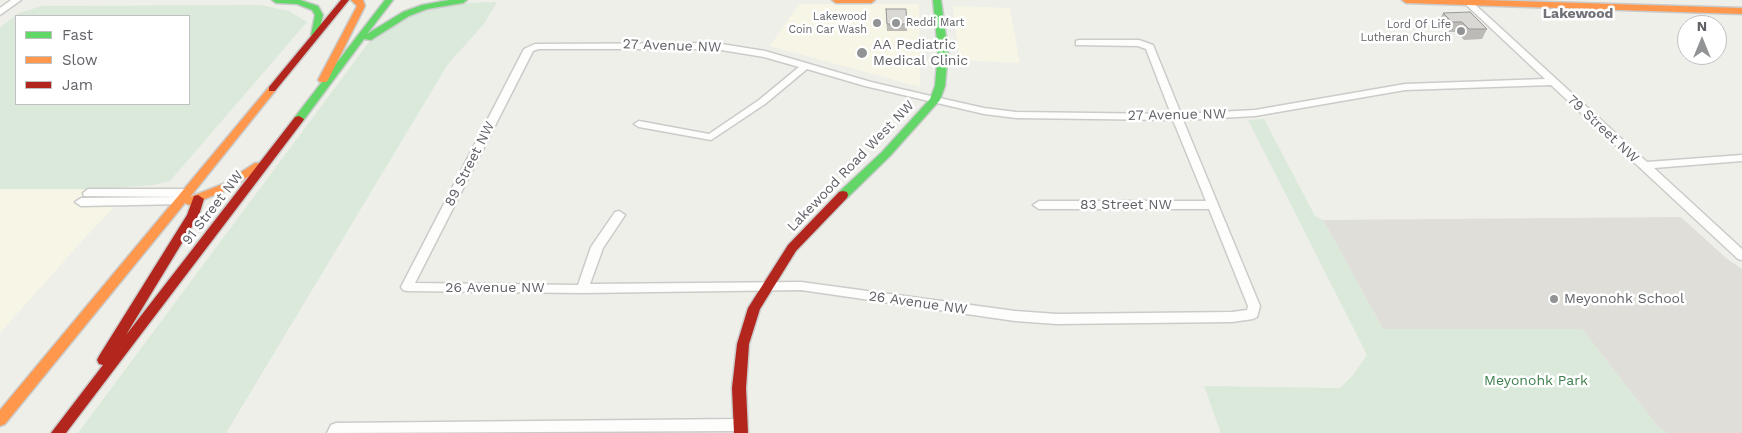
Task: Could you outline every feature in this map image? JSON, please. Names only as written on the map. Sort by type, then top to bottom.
[{"type":"main road","points":[[276,0],[304,3],[318,11],[319,19],[314,39]]},
{"type":"main road","name":"91 Street NW","points":[[0,420],[346,0]]},
{"type":"main road","points":[[314,99],[333,58],[361,6],[360,2],[355,0]]},
{"type":"main road","name":"91 Street NW","points":[[58,433],[293,129],[314,99],[344,63],[389,0]]},
{"type":"main road","points":[[344,63],[372,34],[400,17],[425,7],[463,0]]},
{"type":"main road","points":[[836,0],[871,0]]},
{"type":"main road","name":"Lakewood Road West NW","points":[[740,429],[743,344],[754,308],[766,287],[792,248],[823,214],[886,154],[935,100],[940,86],[943,52],[937,0]]},
{"type":"main road","points":[[1406,0],[1742,11]]},
{"type":"main road","points":[[183,197],[198,199],[249,173],[266,159],[293,129]]},
{"type":"main road","points":[[58,433],[193,215],[198,199]]},
{"type":"street","points":[[0,12],[17,0]]},
{"type":"street","name":"79 Street NW","points":[[1466,1],[1642,166],[1742,256]]},
{"type":"street","points":[[1079,43],[1139,43],[1150,47],[1214,204]]},
{"type":"street","name":"27 Avenue NW","points":[[538,46],[715,46],[765,54],[868,84],[935,100],[984,111],[1016,115],[1177,117],[1255,113],[1405,87],[1553,82]]},
{"type":"street","name":"89 Street NW","points":[[407,288],[529,49],[538,46]]},
{"type":"street","points":[[639,124],[711,137],[762,102],[805,66]]},
{"type":"street","points":[[1642,166],[1742,158]]},
{"type":"street","points":[[85,197],[183,197]]},
{"type":"street","name":"26 Avenue NW","points":[[407,288],[582,289],[801,286],[1015,316],[1057,319],[1232,317],[1253,314],[1254,306],[1214,204]]},
{"type":"street","name":"83 Street NW","points":[[1039,205],[1214,204]]},
{"type":"street","points":[[582,289],[597,247],[619,215]]},
{"type":"street","points":[[335,431],[740,429]]},
{"type":"shaded area","points":[[799,4],[919,4],[920,87],[770,46]]},
{"type":"shaded area","points":[[953,6],[1010,8],[1020,63],[959,60]]},
{"type":"shaded area","points":[[132,188],[81,242],[0,333],[0,189]]},
{"type":"shaded area","name":"Meyonohk School","points":[[1681,217],[1726,258],[1742,269],[1742,433],[1667,433],[1658,427],[1582,329],[1383,329],[1323,220]]},
{"type":"green space","points":[[497,2],[484,24],[448,64],[226,433],[78,433],[369,42],[395,22],[425,9],[461,3]]},
{"type":"green space","points":[[261,5],[289,11],[307,22],[170,181],[153,185],[100,189],[0,189],[0,27],[15,16],[15,105],[190,105],[190,15],[16,15],[42,6]]},
{"type":"green space","name":"Meyonohk Park","points":[[1264,119],[1315,216],[1323,220],[1383,329],[1582,329],[1658,427],[1667,433],[1221,433],[1204,386],[1340,388],[1353,375],[1367,355],[1248,120]]},
{"type":"building","points":[[886,9],[906,9],[907,24],[887,24]]},
{"type":"building","points":[[1470,12],[1487,29],[1469,29],[1462,22],[1452,22],[1443,13]]},
{"type":"traffic: fast","points":[[276,0],[298,2],[315,8],[319,15],[315,35]]},
{"type":"traffic: fast","points":[[299,119],[389,0]]},
{"type":"traffic: fast","points":[[368,38],[406,14],[425,7],[463,0]]},
{"type":"traffic: fast","points":[[843,195],[886,154],[935,100],[940,86],[943,52],[937,0]]},
{"type":"traffic: slow","points":[[323,80],[361,6],[360,2],[355,0]]},
{"type":"traffic: slow","points":[[836,0],[871,0]]},
{"type":"traffic: slow","points":[[1406,0],[1742,11]]},
{"type":"traffic: slow","points":[[0,420],[272,89]]},
{"type":"traffic: slow","points":[[189,201],[227,186],[259,165]]},
{"type":"traffic: jam","points":[[272,89],[345,0]]},
{"type":"traffic: jam","points":[[58,433],[299,119]]},
{"type":"traffic: jam","points":[[741,433],[739,388],[743,344],[754,308],[792,248],[843,195]]},
{"type":"traffic: jam","points":[[104,360],[193,215],[198,199]]},
{"type":"place","name":"Lakewood Coin Car Wash","points":[[877,23]]},
{"type":"place","name":"Reddi Mart","points":[[896,23]]},
{"type":"place","name":"Lord Of Life Lutheran Church","points":[[1461,31]]},
{"type":"place","name":"AA Pediatric Medical Clinic","points":[[862,53]]},
{"type":"place","name":"Meyonohk School","points":[[1554,299]]},
{"type":"district","name":"Lakewood","points":[[1578,14]]}]
